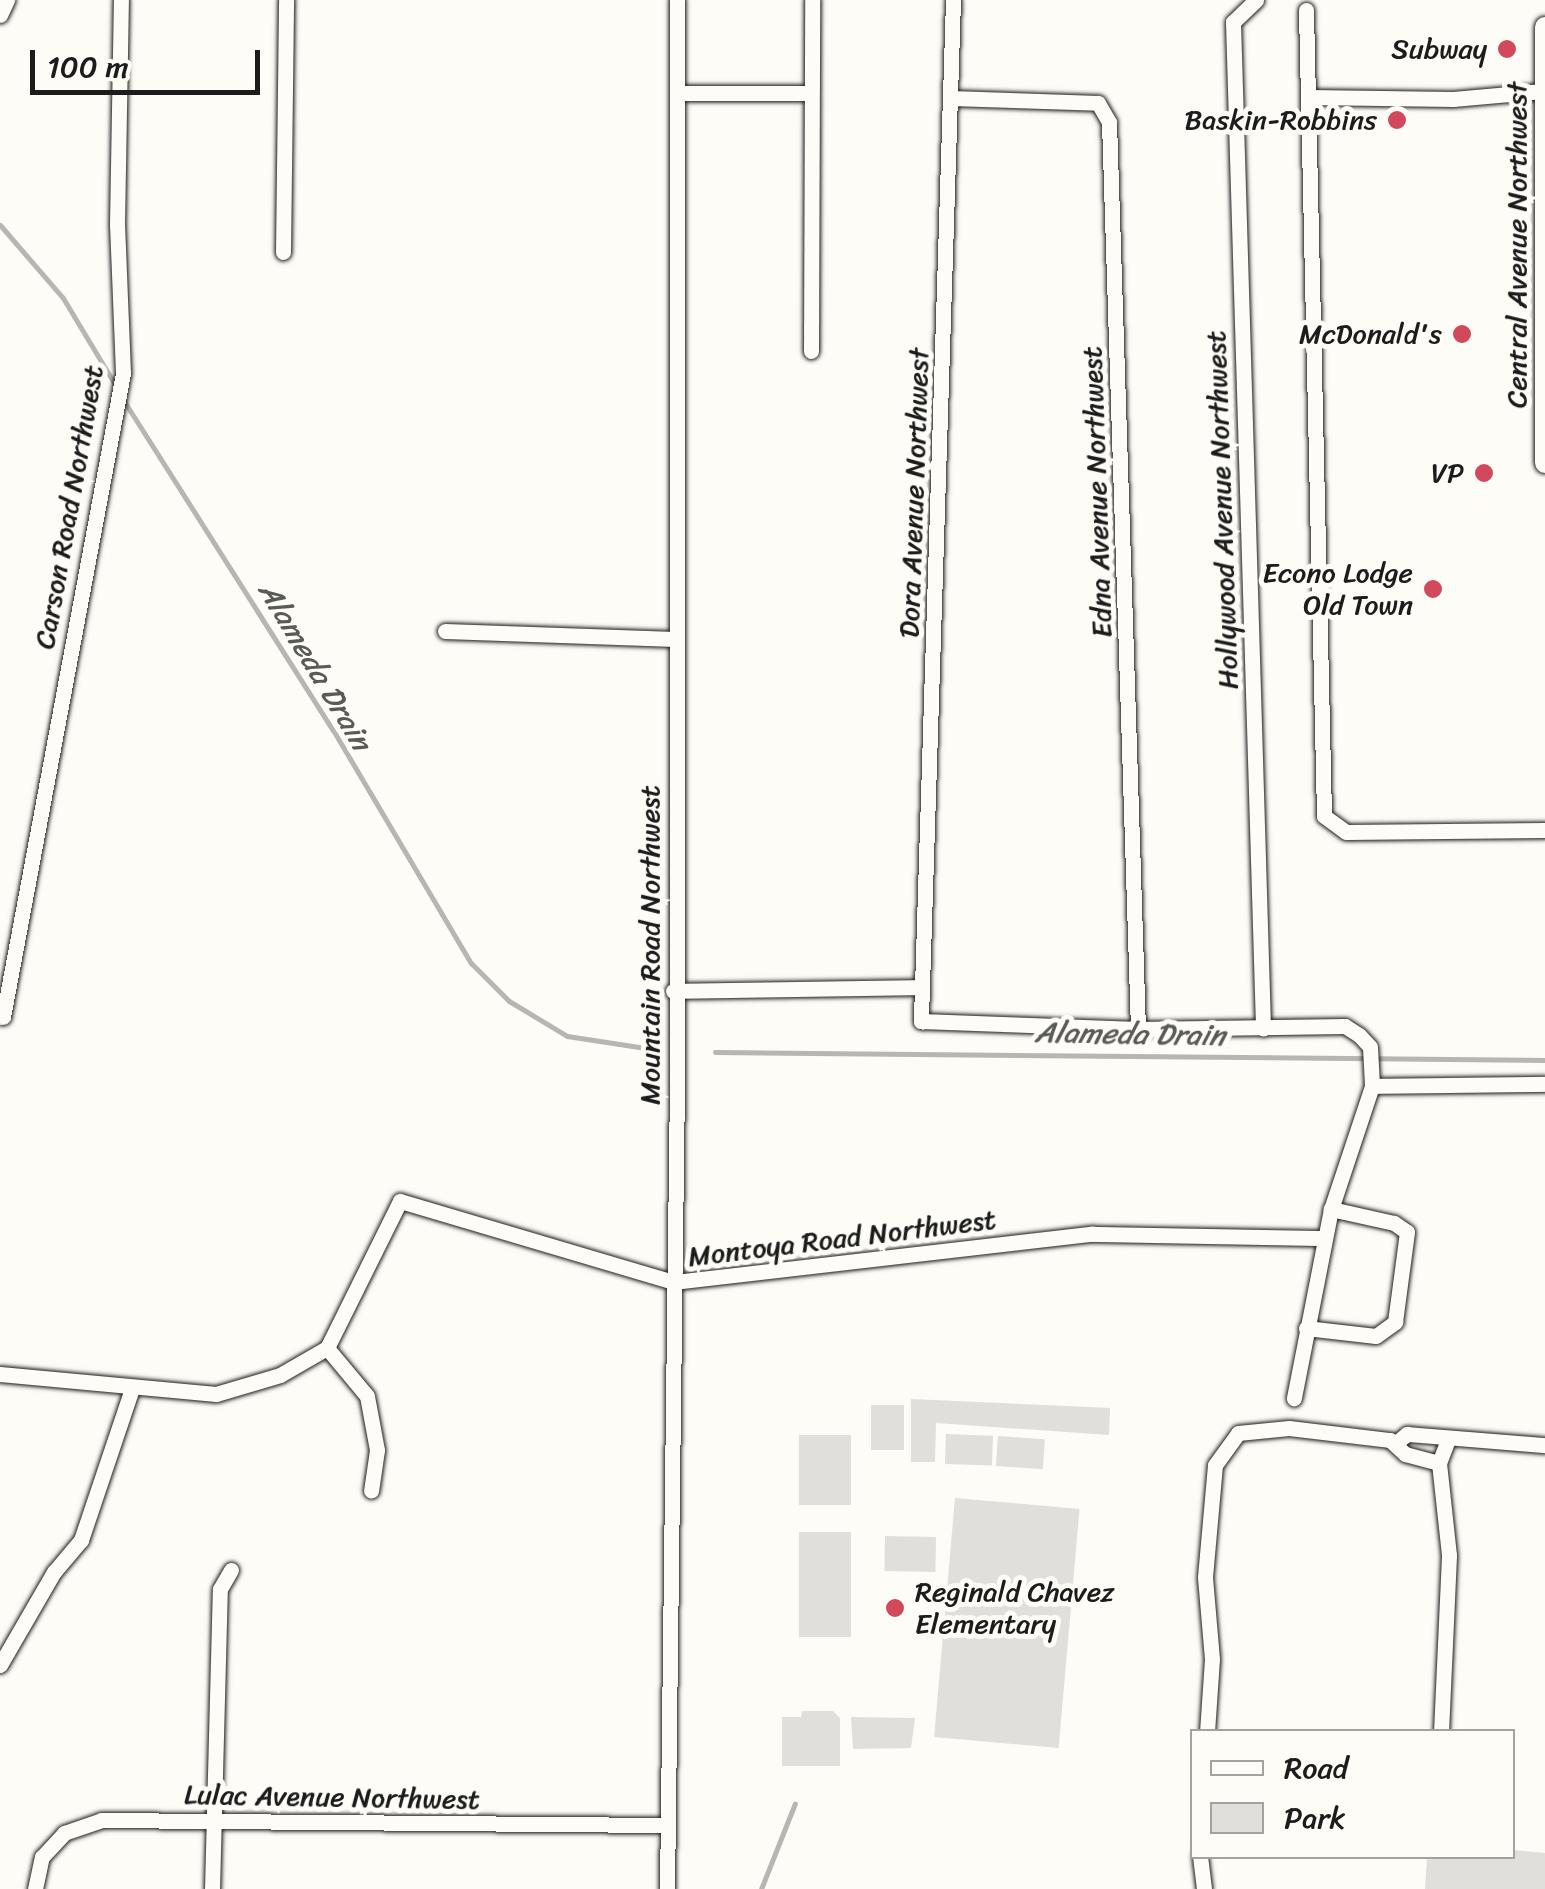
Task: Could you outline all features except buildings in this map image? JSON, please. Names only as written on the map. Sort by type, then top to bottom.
[{"type":"main road","name":"Central Avenue Northwest","points":[[1545,28],[1545,463]]},
{"type":"street","points":[[0,14],[7,0]]},
{"type":"street","name":"Carson Road Northwest","points":[[3,1017],[123,374],[117,225],[122,0]]},
{"type":"street","points":[[284,252],[286,0]]},
{"type":"street","name":"Mountain Road Northwest","points":[[667,1889],[677,1078],[677,0]]},
{"type":"street","points":[[811,351],[816,304],[810,93],[812,0]]},
{"type":"street","name":"Dora Avenue Northwest","points":[[920,987],[953,0]]},
{"type":"street","name":"Hollywood Avenue Northwest","points":[[1256,0],[1233,22],[1263,1029]]},
{"type":"street","points":[[1306,10],[1324,816],[1346,832],[1545,830]]},
{"type":"street","points":[[1309,97],[1453,99],[1543,90]]},
{"type":"street","points":[[678,93],[810,93]]},
{"type":"street","name":"Edna Avenue Northwest","points":[[951,98],[1098,102],[1109,122],[1138,1029]]},
{"type":"street","points":[[444,631],[674,639]]},
{"type":"street","points":[[674,992],[920,987],[920,1022],[1138,1029],[1345,1026],[1370,1047],[1371,1080],[1331,1209],[1294,1398]]},
{"type":"street","points":[[1371,1080],[1545,1084]]},
{"type":"street","name":"Montoya Road Northwest","points":[[327,1348],[400,1201],[674,1282],[1092,1234],[1324,1238]]},
{"type":"street","points":[[1306,1328],[1376,1336],[1395,1322],[1407,1232],[1394,1223],[1331,1209]]},
{"type":"street","points":[[0,1374],[132,1391],[216,1394],[280,1374],[327,1348],[367,1396],[377,1450],[371,1491]]},
{"type":"street","points":[[0,1665],[54,1572],[81,1540],[132,1391]]},
{"type":"street","points":[[1207,1729],[1212,1659],[1205,1577],[1215,1465],[1238,1432],[1289,1428],[1397,1442],[1406,1454],[1439,1463]]},
{"type":"street","points":[[1397,1442],[1407,1434],[1545,1445]]},
{"type":"street","points":[[1441,1729],[1449,1555],[1439,1463],[1448,1440]]},
{"type":"street","points":[[212,1889],[220,1590],[232,1570]]},
{"type":"street","name":"Lulac Avenue Northwest","points":[[34,1889],[42,1857],[64,1833],[101,1820],[667,1826]]},
{"type":"street","points":[[1200,1859],[1204,1889]]},
{"type":"green space","points":[[911,1399],[1110,1408],[1109,1435],[936,1423],[935,1462],[911,1462]]},
{"type":"green space","points":[[871,1405],[904,1405],[904,1450],[871,1450]]},
{"type":"green space","points":[[946,1434],[993,1436],[992,1466],[945,1464]]},
{"type":"green space","points":[[799,1435],[851,1435],[851,1505],[799,1505]]},
{"type":"green space","points":[[998,1436],[1045,1439],[1043,1469],[996,1466]]},
{"type":"green space","points":[[955,1498],[1080,1509],[1059,1748],[934,1737]]},
{"type":"green space","points":[[799,1532],[851,1532],[851,1637],[799,1637]]},
{"type":"green space","points":[[885,1536],[936,1537],[935,1572],[884,1571]]},
{"type":"green space","points":[[802,1711],[833,1711],[840,1718],[840,1766],[782,1766],[782,1717],[801,1717]]},
{"type":"green space","points":[[851,1717],[915,1718],[911,1748],[853,1749]]},
{"type":"green space","points":[[1515,1850],[1545,1853],[1545,1889],[1425,1889],[1427,1859],[1515,1859]]},
{"type":"waterway","name":"Alameda Drain","points":[[0,225],[63,298],[117,388]]},
{"type":"waterway","name":"Alameda Drain","points":[[122,398],[333,730],[471,963],[509,1001],[567,1036],[652,1049]]},
{"type":"waterway","name":"Alameda Drain","points":[[715,1052],[1545,1060]]},
{"type":"waterway","points":[[761,1889],[795,1803]]},
{"type":"place","name":"Subway","points":[[1507,49]]},
{"type":"place","name":"Baskin-Robbins","points":[[1397,120]]},
{"type":"place","name":"McDonald's","points":[[1462,334]]},
{"type":"place","name":"VP","points":[[1484,473]]},
{"type":"place","name":"Econo Lodge Old Town","points":[[1433,589]]},
{"type":"place","name":"Reginald Chavez Elementary","points":[[895,1608]]}]
